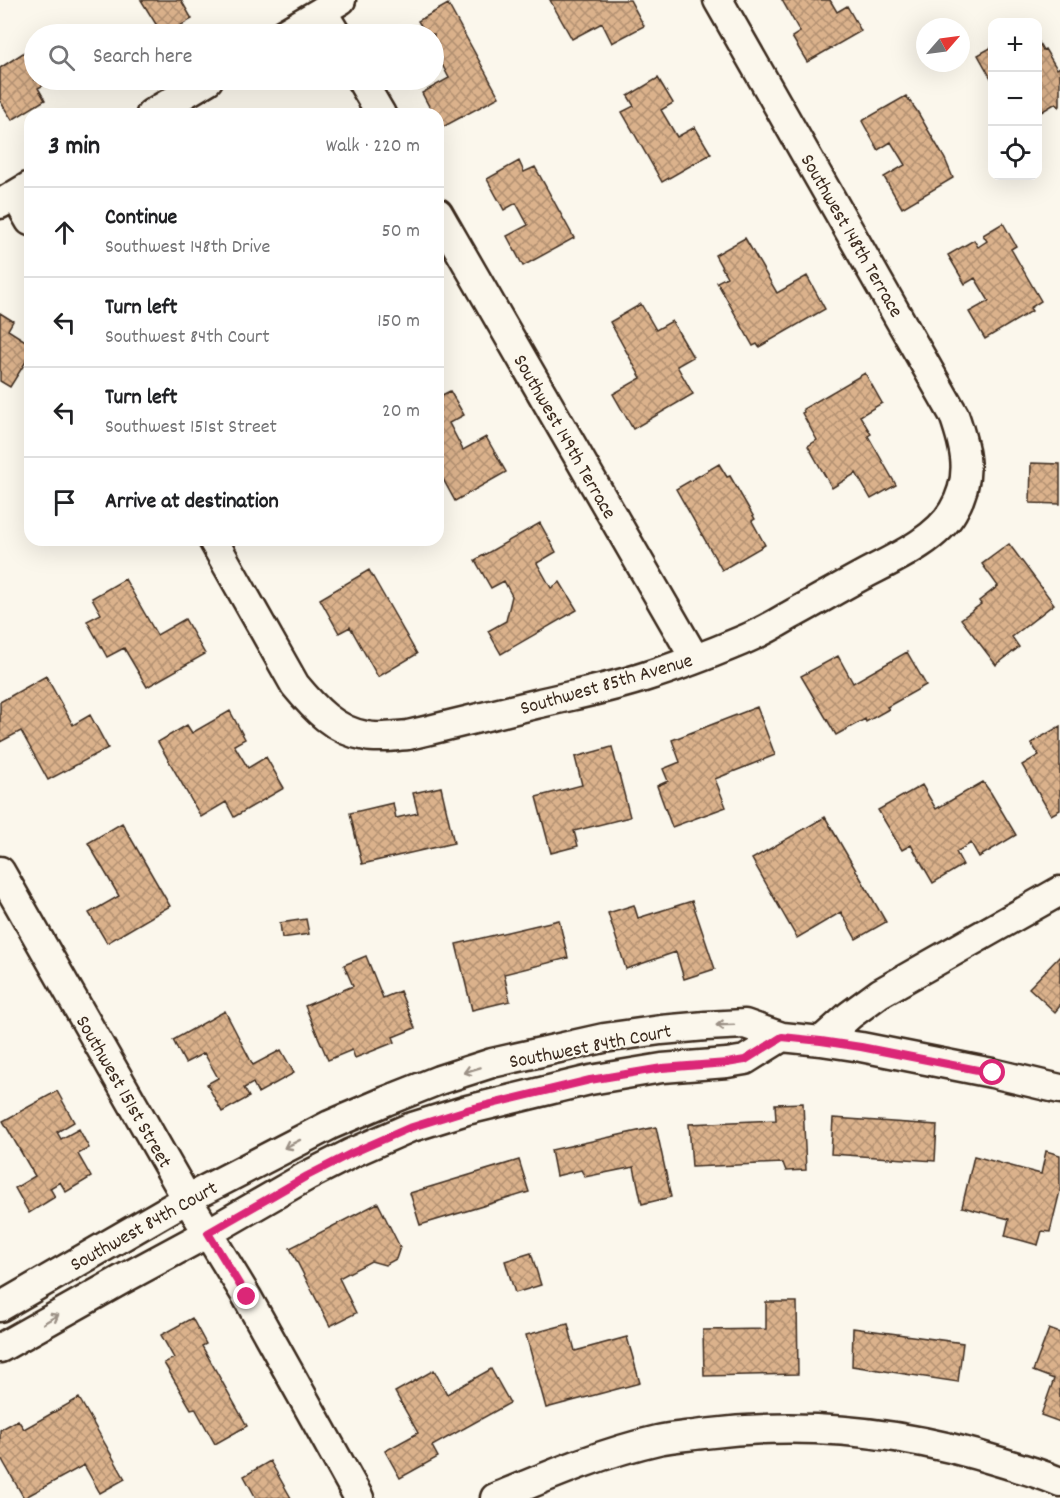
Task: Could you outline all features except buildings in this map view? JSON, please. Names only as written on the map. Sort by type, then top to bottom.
[{"type":"street","name":"Southwest 148th Terrace","points":[[718,0],[954,415],[966,458],[966,478]]},
{"type":"street","points":[[309,24],[333,15]]},
{"type":"street","points":[[160,108],[191,90]]},
{"type":"street","points":[[367,90],[377,108]]},
{"type":"street","points":[[15,195],[24,211]]},
{"type":"street","name":"Southwest 149th Terrace","points":[[444,223],[695,659]]},
{"type":"street","name":"Southwest 85th Avenue","points":[[216,546],[295,685],[310,704],[342,729],[365,736],[397,736],[646,677],[743,640],[923,541],[952,513],[961,496],[966,478]]},
{"type":"street","name":"Southwest 151st Street","points":[[0,871],[187,1199],[247,1297],[359,1498]]},
{"type":"street","points":[[821,1041],[850,1015],[880,993],[1060,891]]},
{"type":"street","name":"Southwest 84th Court","points":[[0,1307],[187,1199],[330,1125],[439,1080],[492,1063],[604,1038],[683,1028],[745,1024],[782,1037]]},
{"type":"street","points":[[782,1037],[861,1047],[993,1073],[1060,1089]]},
{"type":"street","name":"Southwest 84th Court","points":[[0,1348],[307,1176],[409,1128],[467,1110],[590,1080],[662,1068],[745,1060],[782,1037]]},
{"type":"street","points":[[495,1498],[599,1457],[659,1440],[780,1428],[857,1432],[919,1441],[973,1453],[1060,1482]]},
{"type":"route","points":[[247,1297],[208,1233],[352,1153],[409,1128],[467,1110],[590,1080],[662,1068],[745,1060],[782,1037],[861,1047],[993,1073]]}]
